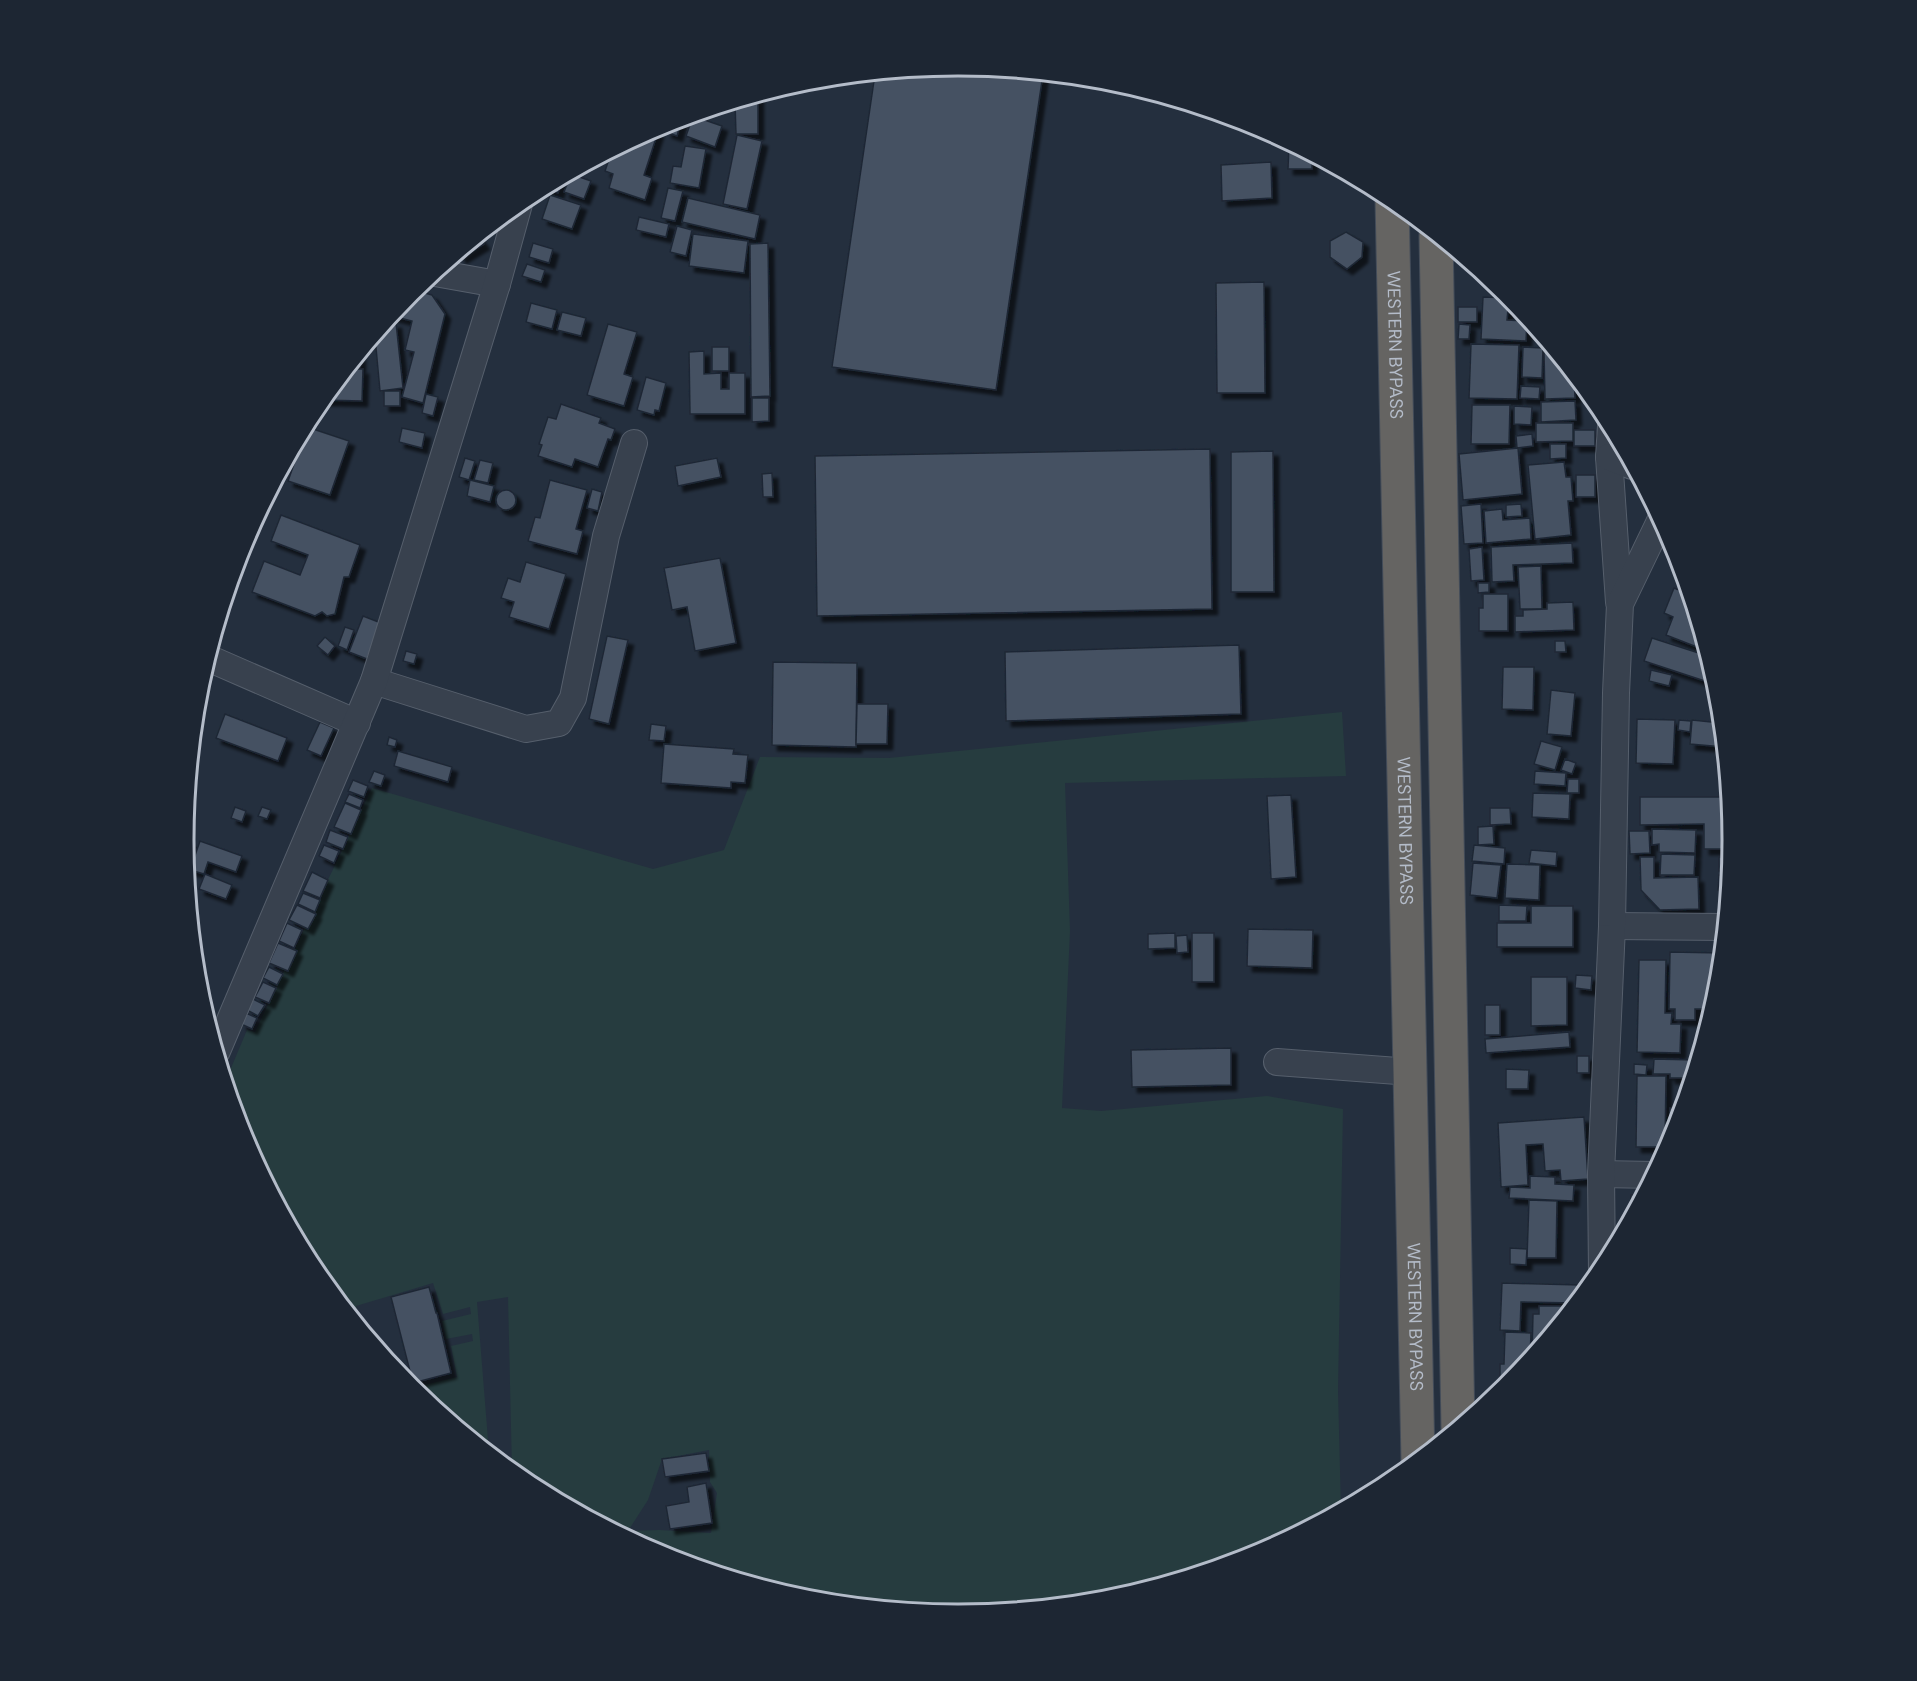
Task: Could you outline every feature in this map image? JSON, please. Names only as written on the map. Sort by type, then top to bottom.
[{"type":"highway","name":"WESTERN BYPASS","points":[[1392,212],[1418,1451]]},
{"type":"highway","points":[[1436,244],[1458,1419]]},
{"type":"street","points":[[222,1040],[374,681],[497,284],[515,218]]},
{"type":"street","points":[[445,275],[497,284]]},
{"type":"street","points":[[374,681],[526,729],[559,723],[573,698],[606,537],[634,443]]},
{"type":"street","points":[[1602,1252],[1601,1174],[1612,926],[1621,461]]},
{"type":"street","points":[[1620,604],[1656,530]]},
{"type":"street","points":[[216,662],[357,723]]},
{"type":"street","points":[[1612,926],[1717,927]]},
{"type":"street","points":[[1277,1062],[1411,1072]]},
{"type":"street","points":[[1601,1174],[1645,1175]]},
{"type":"green space","points":[[1342,712],[1346,776],[1065,783],[1070,931],[1062,1108],[1101,1111],[1267,1096],[1343,1109],[1338,1391],[1341,1502],[1296,1526],[1204,1564],[1108,1590],[1008,1603],[958,1604],[909,1603],[809,1590],[713,1564],[632,1531],[711,1533],[717,1493],[710,1482],[709,1450],[662,1459],[648,1500],[629,1530],[576,1502],[512,1460],[508,1297],[477,1302],[488,1443],[423,1385],[457,1377],[451,1346],[473,1341],[472,1334],[446,1339],[442,1321],[471,1314],[470,1307],[443,1314],[433,1283],[356,1306],[357,1312],[352,1306],[323,1265],[273,1178],[253,1133],[230,1070],[247,1030],[255,1032],[372,788],[653,869],[724,850],[760,757],[889,758]]},
{"type":"building","points":[[958,76],[1042,81],[996,390],[832,367],[874,82]]},
{"type":"building","points":[[758,104],[758,134],[736,134],[735,111]]},
{"type":"building","points":[[705,120],[722,126],[715,147],[686,136],[690,126]]},
{"type":"building","points":[[679,130],[677,136],[670,133]]},
{"type":"building","points":[[737,135],[762,141],[747,209],[723,204]]},
{"type":"building","points":[[656,140],[644,175],[652,178],[645,200],[609,188],[613,174],[605,171],[608,162]]},
{"type":"building","points":[[685,146],[706,149],[699,188],[670,183],[673,166],[681,167]]},
{"type":"building","points":[[1289,152],[1312,164],[1312,169],[1288,169]]},
{"type":"building","points":[[1271,162],[1272,198],[1222,201],[1221,165]]},
{"type":"building","points":[[580,177],[591,181],[584,199],[564,192],[567,185]]},
{"type":"building","points":[[668,188],[683,191],[675,221],[661,218]]},
{"type":"building","points":[[550,195],[581,205],[572,229],[542,219]]},
{"type":"building","points":[[688,198],[760,215],[755,239],[682,222]]},
{"type":"building","points":[[639,217],[669,224],[666,237],[636,230]]},
{"type":"building","points":[[677,226],[692,230],[686,256],[670,252]]},
{"type":"building","points":[[1346,232],[1363,242],[1362,257],[1347,269],[1330,257],[1330,241]]},
{"type":"building","points":[[693,234],[748,241],[744,273],[689,266]]},
{"type":"building","points":[[533,243],[553,249],[549,263],[529,257]]},
{"type":"building","points":[[768,243],[770,396],[751,397],[750,244]]},
{"type":"building","points":[[527,264],[545,270],[541,282],[522,276]]},
{"type":"building","points":[[1264,282],[1265,393],[1217,393],[1216,283]]},
{"type":"building","points":[[425,293],[432,295],[445,314],[423,403],[402,397],[414,352],[405,350],[412,321],[401,318]]},
{"type":"building","points":[[1483,297],[1496,298],[1508,310],[1507,320],[1518,321],[1527,330],[1526,341],[1481,339]]},
{"type":"building","points":[[531,303],[557,310],[552,329],[526,322]]},
{"type":"building","points":[[1458,307],[1477,307],[1477,322],[1458,322]]},
{"type":"building","points":[[562,312],[586,318],[581,336],[557,330]]},
{"type":"building","points":[[396,324],[403,388],[380,391],[376,347]]},
{"type":"building","points":[[608,324],[637,332],[624,374],[633,377],[624,406],[587,395]]},
{"type":"building","points":[[1459,324],[1470,325],[1469,339],[1458,339]]},
{"type":"building","points":[[1471,344],[1519,345],[1517,399],[1469,398]]},
{"type":"building","points":[[712,347],[729,347],[729,371],[712,371]]},
{"type":"building","points":[[1523,347],[1542,348],[1542,378],[1522,377]]},
{"type":"building","points":[[704,351],[704,374],[721,373],[721,389],[729,389],[729,373],[745,373],[745,414],[690,414],[689,352]]},
{"type":"building","points":[[1544,352],[1575,389],[1575,398],[1545,399]]},
{"type":"building","points":[[357,369],[363,369],[362,401],[334,400]]},
{"type":"building","points":[[646,377],[666,383],[659,411],[655,410],[654,415],[637,410]]},
{"type":"building","points":[[1521,386],[1540,387],[1539,399],[1520,398]]},
{"type":"building","points":[[384,391],[400,391],[400,406],[384,406]]},
{"type":"building","points":[[426,394],[438,397],[433,416],[422,413]]},
{"type":"building","points":[[752,398],[769,398],[769,421],[752,422]]},
{"type":"building","points":[[1575,401],[1576,420],[1541,422],[1541,402]]},
{"type":"building","points":[[561,404],[601,418],[599,423],[615,429],[611,440],[608,439],[598,467],[575,459],[572,467],[538,456],[542,445],[539,444],[548,417],[556,419]]},
{"type":"building","points":[[1472,405],[1510,405],[1509,444],[1471,444]]},
{"type":"building","points":[[1514,406],[1532,407],[1531,425],[1514,424]]},
{"type":"building","points":[[1536,423],[1573,423],[1573,441],[1536,442]]},
{"type":"building","points":[[402,428],[425,433],[422,448],[399,442]]},
{"type":"building","points":[[315,430],[349,441],[330,495],[288,481],[294,463]]},
{"type":"building","points":[[1574,430],[1595,430],[1595,446],[1574,446]]},
{"type":"building","points":[[1532,434],[1533,446],[1517,448],[1516,436]]},
{"type":"building","points":[[1550,444],[1566,444],[1566,458],[1550,459]]},
{"type":"building","points":[[1518,448],[1522,494],[1463,500],[1459,454]]},
{"type":"building","points":[[1210,449],[1212,609],[817,616],[815,456]]},
{"type":"building","points":[[1273,451],[1274,592],[1231,592],[1231,452]]},
{"type":"building","points":[[465,458],[475,461],[469,480],[459,477]]},
{"type":"building","points":[[717,458],[721,477],[678,486],[675,466]]},
{"type":"building","points":[[480,460],[493,463],[488,483],[474,480]]},
{"type":"building","points":[[1564,462],[1566,477],[1571,477],[1573,501],[1568,501],[1571,535],[1535,539],[1528,465]]},
{"type":"building","points":[[772,473],[773,497],[763,497],[762,474]]},
{"type":"building","points":[[1576,475],[1595,475],[1595,497],[1576,497]]},
{"type":"building","points":[[470,480],[494,486],[490,502],[467,496]]},
{"type":"building","points":[[550,480],[587,490],[576,529],[583,531],[577,554],[528,541],[535,517],[540,518]]},
{"type":"building","points":[[592,489],[602,492],[598,511],[587,508]]},
{"type":"building","points":[[506,490],[513,493],[516,500],[513,507],[506,510],[499,507],[496,500],[499,493]]},
{"type":"building","points":[[1481,504],[1483,543],[1464,544],[1461,506]]},
{"type":"building","points":[[1521,504],[1522,516],[1506,517],[1506,505]]},
{"type":"building","points":[[1502,509],[1503,520],[1530,518],[1531,539],[1486,543],[1484,511]]},
{"type":"building","points":[[281,515],[360,545],[349,577],[344,577],[335,614],[327,616],[322,612],[315,616],[252,592],[264,561],[300,575],[308,555],[271,541]]},
{"type":"building","points":[[1572,543],[1573,563],[1513,565],[1514,581],[1492,582],[1491,547]]},
{"type":"building","points":[[1482,547],[1484,580],[1471,581],[1469,549]]},
{"type":"building","points":[[720,558],[736,643],[695,651],[687,607],[672,610],[664,568]]},
{"type":"building","points":[[526,562],[566,574],[549,629],[509,617],[514,602],[501,598],[508,578],[520,582]]},
{"type":"building","points":[[1541,566],[1542,609],[1520,609],[1518,567]]},
{"type":"building","points":[[1478,583],[1489,583],[1489,592],[1478,593]]},
{"type":"building","points":[[1674,588],[1680,591],[1697,647],[1666,635],[1673,617],[1664,613]]},
{"type":"building","points":[[1483,594],[1508,594],[1508,631],[1479,631],[1479,608],[1483,608]]},
{"type":"building","points":[[1573,602],[1574,630],[1515,632],[1515,616],[1523,616],[1523,610],[1547,609],[1547,603]]},
{"type":"building","points":[[363,616],[381,623],[367,659],[349,652]]},
{"type":"building","points":[[345,627],[354,630],[347,650],[338,646]]},
{"type":"building","points":[[607,636],[628,640],[609,724],[589,719]]},
{"type":"building","points":[[325,637],[335,646],[328,655],[317,646]]},
{"type":"building","points":[[1652,638],[1698,653],[1706,681],[1644,661]]},
{"type":"building","points":[[1555,641],[1565,641],[1566,652],[1555,652]]},
{"type":"building","points":[[1239,645],[1241,714],[1006,721],[1005,652]]},
{"type":"building","points":[[406,651],[417,654],[414,664],[403,661]]},
{"type":"building","points":[[773,662],[857,663],[856,747],[772,745]]},
{"type":"building","points":[[1503,667],[1534,667],[1533,710],[1502,709]]},
{"type":"building","points":[[1651,670],[1672,675],[1669,686],[1649,681]]},
{"type":"building","points":[[1551,690],[1575,693],[1571,736],[1547,734]]},
{"type":"building","points":[[857,704],[888,704],[887,744],[856,744]]},
{"type":"building","points":[[225,714],[287,738],[278,761],[216,738]]},
{"type":"building","points":[[1637,719],[1675,720],[1673,764],[1636,763]]},
{"type":"building","points":[[1679,720],[1691,721],[1690,732],[1678,730]]},
{"type":"building","points":[[1692,720],[1713,722],[1717,746],[1690,744]]},
{"type":"building","points":[[320,722],[334,728],[321,756],[307,750]]},
{"type":"building","points":[[651,724],[666,726],[664,741],[649,740]]},
{"type":"building","points":[[389,737],[397,740],[395,747],[387,745]]},
{"type":"building","points":[[1541,741],[1562,747],[1555,770],[1534,764]]},
{"type":"building","points":[[664,744],[734,749],[733,754],[748,755],[745,783],[731,782],[731,788],[661,783]]},
{"type":"building","points":[[398,751],[452,767],[448,782],[394,766]]},
{"type":"building","points":[[1565,759],[1576,763],[1572,774],[1561,770]]},
{"type":"building","points":[[374,771],[385,775],[381,786],[369,782]]},
{"type":"building","points":[[1535,771],[1566,773],[1565,786],[1534,784]]},
{"type":"building","points":[[1568,779],[1579,779],[1579,793],[1567,793]]},
{"type":"building","points":[[353,780],[368,786],[364,797],[348,791]]},
{"type":"building","points":[[1533,793],[1570,794],[1569,819],[1532,817]]},
{"type":"building","points":[[349,794],[363,800],[360,808],[345,802]]},
{"type":"building","points":[[1291,795],[1296,877],[1271,879],[1267,796]]},
{"type":"building","points":[[1640,797],[1721,797],[1723,849],[1704,849],[1704,824],[1640,825]]},
{"type":"building","points":[[345,803],[361,810],[351,834],[334,827]]},
{"type":"building","points":[[235,807],[246,811],[242,822],[231,818]]},
{"type":"building","points":[[262,807],[271,810],[267,819],[258,816]]},
{"type":"building","points":[[1490,808],[1510,808],[1511,824],[1490,825]]},
{"type":"building","points":[[1493,826],[1494,844],[1478,845],[1478,827]]},
{"type":"building","points":[[1652,829],[1696,830],[1695,853],[1659,852],[1659,844],[1652,845]]},
{"type":"building","points":[[330,830],[348,837],[343,849],[326,842]]},
{"type":"building","points":[[1629,831],[1649,831],[1650,853],[1630,854]]},
{"type":"building","points":[[200,841],[242,856],[236,872],[208,862],[204,874],[195,872],[195,856]]},
{"type":"building","points":[[324,845],[339,851],[334,863],[319,856]]},
{"type":"building","points":[[1474,845],[1505,848],[1504,864],[1472,861]]},
{"type":"building","points":[[1531,850],[1557,852],[1556,866],[1529,863]]},
{"type":"building","points":[[1661,854],[1695,855],[1694,875],[1660,875]]},
{"type":"building","points":[[1640,857],[1654,857],[1654,878],[1698,877],[1699,909],[1660,910],[1641,890]]},
{"type":"building","points":[[1719,857],[1722,857],[1722,871],[1719,871]]},
{"type":"building","points":[[1473,863],[1501,865],[1497,898],[1470,895]]},
{"type":"building","points":[[1507,864],[1540,865],[1539,900],[1505,898]]},
{"type":"building","points":[[312,872],[328,880],[320,898],[303,891]]},
{"type":"building","points":[[205,874],[232,885],[226,899],[199,889]]},
{"type":"building","points":[[1719,875],[1722,875],[1721,890],[1718,890]]},
{"type":"building","points":[[303,893],[320,900],[315,912],[298,904]]},
{"type":"building","points":[[297,905],[316,914],[308,929],[289,920]]},
{"type":"building","points":[[1499,905],[1527,906],[1526,921],[1499,921]]},
{"type":"building","points":[[1531,906],[1573,906],[1573,947],[1497,947],[1497,923],[1531,923]]},
{"type":"building","points":[[287,923],[302,930],[294,948],[279,941]]},
{"type":"building","points":[[1248,929],[1313,930],[1312,968],[1247,966]]},
{"type":"building","points":[[1175,933],[1175,948],[1148,949],[1148,934]]},
{"type":"building","points":[[1192,933],[1214,933],[1214,982],[1192,982]]},
{"type":"building","points":[[1187,935],[1188,952],[1177,953],[1176,936]]},
{"type":"building","points":[[278,943],[297,951],[288,971],[269,963]]},
{"type":"building","points":[[1670,952],[1714,953],[1703,1009],[1695,1009],[1695,1020],[1675,1020],[1675,1009],[1669,1009]]},
{"type":"building","points":[[1639,960],[1666,960],[1665,1013],[1672,1013],[1671,1024],[1681,1024],[1680,1053],[1637,1052]]},
{"type":"building","points":[[269,967],[283,974],[277,985],[263,978]]},
{"type":"building","points":[[1576,975],[1592,976],[1591,990],[1575,988]]},
{"type":"building","points":[[1531,977],[1567,977],[1567,1025],[1531,1026]]},
{"type":"building","points":[[263,982],[276,988],[269,1003],[255,997]]},
{"type":"building","points":[[253,999],[265,1005],[258,1016],[247,1010]]},
{"type":"building","points":[[1485,1005],[1500,1005],[1500,1035],[1485,1035]]},
{"type":"building","points":[[246,1013],[257,1018],[252,1029],[241,1024]]},
{"type":"building","points":[[1569,1032],[1570,1047],[1486,1053],[1485,1039]]},
{"type":"building","points":[[1231,1048],[1231,1085],[1132,1087],[1131,1050]]},
{"type":"building","points":[[1577,1056],[1589,1056],[1589,1073],[1577,1073]]},
{"type":"building","points":[[1654,1059],[1690,1060],[1684,1078],[1670,1078],[1670,1074],[1653,1074]]},
{"type":"building","points":[[1634,1064],[1647,1065],[1646,1075],[1634,1074]]},
{"type":"building","points":[[1506,1069],[1529,1070],[1528,1089],[1506,1089]]},
{"type":"building","points":[[1637,1076],[1666,1076],[1664,1133],[1658,1147],[1636,1147]]},
{"type":"building","points":[[1584,1117],[1588,1179],[1561,1181],[1560,1170],[1545,1171],[1543,1144],[1526,1145],[1528,1185],[1501,1187],[1498,1123]]},
{"type":"building","points":[[1530,1176],[1555,1177],[1555,1184],[1574,1185],[1573,1201],[1509,1198],[1510,1187],[1530,1188]]},
{"type":"building","points":[[1529,1200],[1557,1201],[1556,1258],[1527,1258]]},
{"type":"building","points":[[1510,1248],[1527,1249],[1526,1265],[1510,1264]]},
{"type":"building","points":[[1502,1283],[1580,1285],[1567,1303],[1521,1302],[1520,1331],[1500,1330]]},
{"type":"building","points":[[429,1287],[451,1373],[419,1382],[410,1373],[391,1297]]},
{"type":"building","points":[[1539,1306],[1565,1306],[1532,1345],[1533,1314],[1539,1314]]},
{"type":"building","points":[[1505,1332],[1531,1333],[1530,1347],[1503,1377],[1500,1377],[1500,1364],[1504,1364]]},
{"type":"building","points":[[706,1453],[709,1471],[665,1477],[662,1459]]},
{"type":"building","points":[[706,1483],[712,1523],[670,1529],[666,1506],[689,1502],[687,1487]]}]
